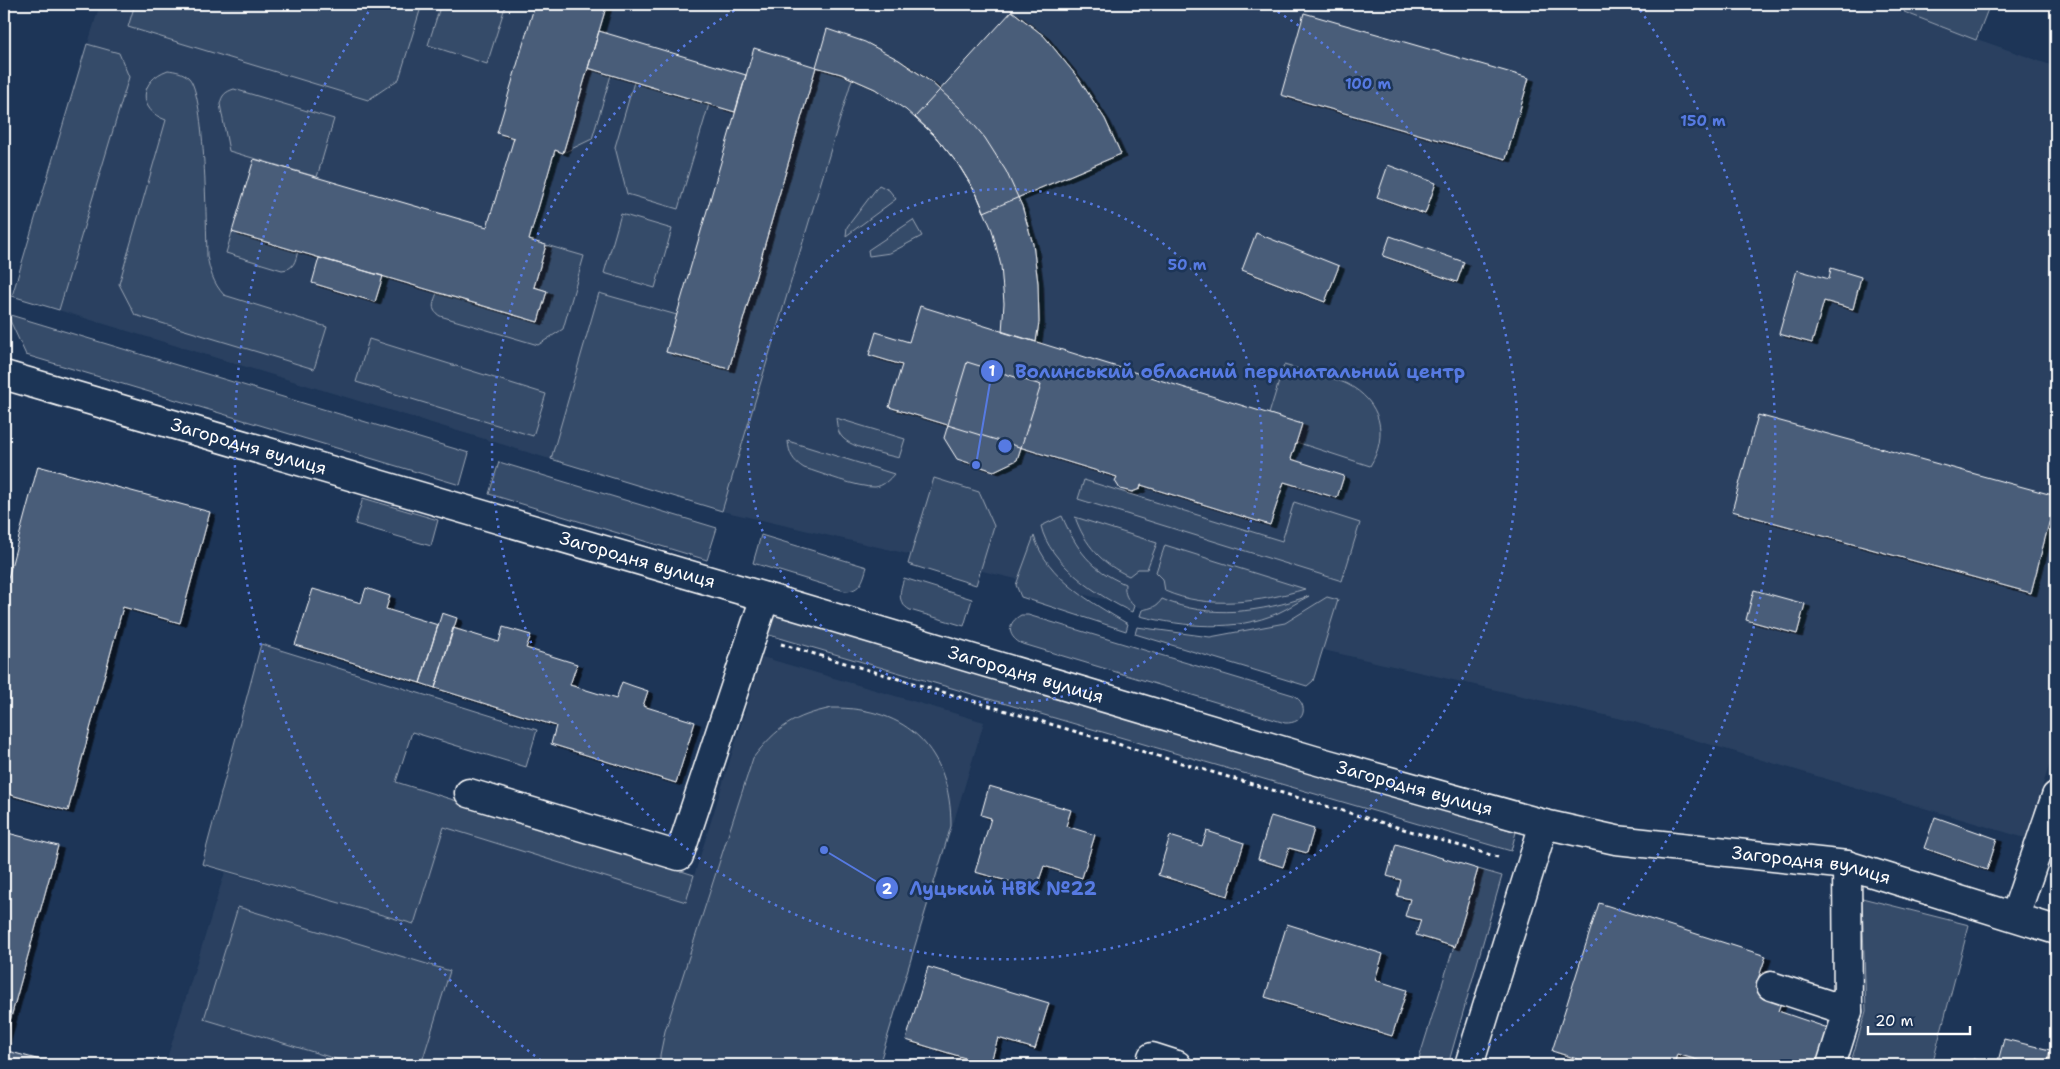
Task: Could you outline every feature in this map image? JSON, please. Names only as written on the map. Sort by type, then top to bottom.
[{"type":"street","name":"Загородня вулиця","points":[[4,375],[765,597],[1304,757],[1544,824],[1616,840],[1847,865],[2056,930]]},
{"type":"street","points":[[469,793],[679,856],[765,597]]},
{"type":"street","points":[[2015,916],[2056,796]]},
{"type":"street","points":[[1469,1065],[1544,824]]},
{"type":"street","points":[[1831,1065],[1848,1011],[1847,865]]},
{"type":"street","points":[[1771,986],[1848,1011]]},
{"type":"path","points":[[752,635],[1531,866]]},
{"type":"shaded area","points":[[100,4],[1878,4],[2056,67],[2056,745],[2025,838],[1631,721],[722,511],[12,296]]},
{"type":"shaded area","points":[[135,4],[422,4],[399,79],[368,100],[128,27]]},
{"type":"shaded area","points":[[441,4],[506,4],[487,64],[428,45]]},
{"type":"shaded area","points":[[1908,4],[1990,4],[1976,40],[1904,12]]},
{"type":"shaded area","points":[[87,44],[119,53],[129,77],[59,310],[12,296]]},
{"type":"shaded area","points":[[816,67],[852,79],[722,511],[551,459],[599,293],[677,315],[666,352],[729,369]]},
{"type":"shaded area","points":[[588,68],[611,75],[592,139],[563,153]]},
{"type":"shaded area","points":[[168,70],[187,76],[195,90],[202,134],[207,256],[215,281],[224,295],[327,327],[314,369],[135,315],[119,284],[166,120],[150,109],[145,95],[151,81]]},
{"type":"shaded area","points":[[634,82],[709,104],[678,209],[627,194],[615,147]]},
{"type":"shaded area","points":[[234,89],[334,119],[317,177],[229,151],[220,104],[224,94]]},
{"type":"shaded area","points":[[879,185],[889,190],[896,199],[846,236],[847,227]]},
{"type":"shaded area","points":[[621,214],[672,229],[655,288],[604,273]]},
{"type":"shaded area","points":[[913,220],[922,236],[890,253],[869,256],[868,250]]},
{"type":"shaded area","points":[[232,232],[298,251],[295,262],[289,268],[282,270],[226,253]]},
{"type":"shaded area","points":[[546,245],[584,256],[563,329],[538,345],[440,316],[435,311],[434,303],[437,293],[537,322],[547,291],[534,287]]},
{"type":"shaded area","points":[[7,314],[469,453],[460,485],[26,355]]},
{"type":"shaded area","points":[[369,339],[546,394],[533,436],[356,382]]},
{"type":"shaded area","points":[[1284,365],[1340,381],[1359,391],[1368,400],[1374,409],[1380,431],[1376,454],[1370,466],[1296,442],[1301,424],[1269,414]]},
{"type":"shaded area","points":[[836,418],[905,439],[899,458],[868,450],[846,441],[839,432]]},
{"type":"shaded area","points":[[788,441],[894,474],[883,484],[875,487],[839,480],[800,465],[792,457]]},
{"type":"shaded area","points":[[499,462],[717,528],[707,560],[489,494]]},
{"type":"shaded area","points":[[934,478],[979,492],[994,526],[976,585],[908,564]]},
{"type":"shaded area","points":[[1084,480],[1282,541],[1294,502],[1360,523],[1342,581],[1078,499]]},
{"type":"shaded area","points":[[363,498],[438,520],[431,546],[355,524]]},
{"type":"shaded area","points":[[1062,516],[1073,539],[1086,557],[1102,572],[1125,584],[1126,596],[1134,606],[1132,612],[1091,588],[1065,566],[1054,553],[1046,540],[1041,526]]},
{"type":"shaded area","points":[[1075,517],[1157,543],[1147,569],[1138,569],[1129,576],[1111,566],[1089,545]]},
{"type":"shaded area","points":[[761,535],[867,567],[858,587],[845,591],[753,563]]},
{"type":"shaded area","points":[[1034,536],[1040,551],[1060,577],[1086,598],[1128,624],[1126,631],[1021,597],[1016,585]]},
{"type":"shaded area","points":[[1165,545],[1305,589],[1288,594],[1235,602],[1199,601],[1182,597],[1165,591],[1163,579],[1156,572]]},
{"type":"shaded area","points":[[904,578],[972,599],[964,626],[910,610],[906,607],[900,596]]},
{"type":"shaded area","points":[[1309,596],[1282,611],[1245,623],[1210,626],[1192,625],[1140,616],[1142,610],[1151,608],[1162,599],[1198,610],[1236,611],[1254,610]]},
{"type":"shaded area","points":[[1327,597],[1338,600],[1313,681],[1307,686],[1135,634],[1137,627],[1210,637],[1285,623]]},
{"type":"shaded area","points":[[772,614],[1516,832],[1511,851],[766,634]]},
{"type":"shaded area","points":[[1021,615],[1028,615],[1293,695],[1302,704],[1303,713],[1297,720],[1285,723],[1020,643],[1013,636],[1010,629],[1016,618]]},
{"type":"shaded area","points":[[261,644],[537,730],[526,767],[412,732],[396,782],[694,875],[686,902],[444,827],[414,924],[202,864]]},
{"type":"shaded area","points":[[762,657],[984,722],[880,1065],[165,1065],[225,872],[414,924],[444,827],[686,902]]},
{"type":"shaded area","points":[[832,708],[859,710],[883,715],[903,725],[920,738],[933,755],[943,775],[949,799],[951,826],[879,1065],[660,1065],[665,1031],[753,758],[770,738],[787,724],[807,715]]},
{"type":"shaded area","points":[[1478,869],[1502,876],[1448,1065],[1417,1065]]},
{"type":"shaded area","points":[[1862,898],[1969,925],[1932,1065],[1850,1065],[1866,1011]]},
{"type":"shaded area","points":[[238,907],[450,971],[421,1065],[356,1065],[204,1019]]},
{"type":"building","points":[[535,4],[607,4],[563,153],[555,150],[529,240],[546,245],[534,287],[547,291],[538,322],[232,232],[254,159],[487,227],[514,138],[497,133]]},
{"type":"building","points":[[1012,11],[1044,36],[1079,79],[1105,119],[1121,154],[984,212],[977,195],[958,164],[934,135],[915,117]]},
{"type":"building","points":[[1304,13],[1529,78],[1506,159],[1281,95]]},
{"type":"building","points":[[827,29],[865,42],[899,60],[931,82],[960,108],[985,138],[1006,171],[1022,206],[1033,244],[1038,283],[1039,322],[1036,342],[1002,332],[1004,303],[1001,266],[992,230],[977,195],[958,164],[934,135],[906,110],[875,89],[841,74],[816,67]]},
{"type":"building","points":[[599,31],[746,75],[735,112],[588,68]]},
{"type":"building","points":[[754,48],[816,67],[729,369],[666,352]]},
{"type":"building","points":[[1388,165],[1436,183],[1425,214],[1377,197]]},
{"type":"building","points":[[1256,233],[1339,266],[1325,302],[1242,270]]},
{"type":"building","points":[[1390,236],[1464,262],[1457,282],[1383,256]]},
{"type":"building","points":[[319,258],[383,276],[375,302],[312,283]]},
{"type":"building","points":[[1831,268],[1861,277],[1853,309],[1824,301],[1812,343],[1779,334],[1797,270],[1829,279]]},
{"type":"building","points":[[920,306],[1302,424],[1291,459],[1344,476],[1337,498],[1284,482],[1270,525],[1141,485],[1140,489],[1132,492],[1120,489],[1115,481],[1117,477],[889,407],[902,365],[869,355],[876,332],[909,342]]},
{"type":"building","points":[[967,362],[1041,385],[1017,460],[994,471],[957,459],[944,438]]},
{"type":"building","points":[[1758,415],[2056,496],[2031,593],[1732,511]]},
{"type":"building","points":[[38,466],[210,512],[180,623],[123,607],[68,811],[4,793],[4,593]]},
{"type":"building","points":[[366,588],[390,596],[386,609],[438,625],[420,683],[295,645],[313,589],[361,603]]},
{"type":"building","points":[[1754,590],[1805,604],[1797,634],[1746,620]]},
{"type":"building","points":[[442,613],[457,618],[435,688],[420,683]]},
{"type":"building","points":[[503,627],[531,635],[526,648],[577,664],[570,685],[616,699],[622,682],[648,691],[643,706],[695,722],[676,783],[551,744],[556,726],[435,688],[453,628],[499,642]]},
{"type":"building","points":[[989,786],[1071,810],[1066,826],[1095,835],[1082,878],[1044,866],[1036,889],[975,872],[991,818],[981,815]]},
{"type":"building","points":[[1271,816],[1314,829],[1307,853],[1289,848],[1283,867],[1258,859]]},
{"type":"building","points":[[1935,817],[1997,839],[1987,870],[1924,848]]},
{"type":"building","points":[[1207,831],[1244,843],[1228,896],[1158,875],[1170,836],[1202,846]]},
{"type":"building","points":[[4,832],[58,846],[4,1043]]},
{"type":"building","points":[[1396,844],[1478,869],[1455,947],[1416,935],[1421,920],[1405,916],[1410,899],[1397,896],[1401,880],[1387,876]]},
{"type":"building","points":[[1599,903],[1766,956],[1755,988],[1783,997],[1778,1011],[1828,1028],[1816,1065],[1714,1065],[1677,1054],[1674,1065],[1596,1065],[1552,1051]]},
{"type":"building","points":[[1287,924],[1383,954],[1375,980],[1407,990],[1392,1036],[1265,997]]},
{"type":"building","points":[[928,967],[1049,1003],[1035,1049],[998,1038],[990,1065],[988,1065],[906,1040]]},
{"type":"building","points":[[2004,1039],[2050,1050],[2047,1065],[1997,1065]]},
{"type":"building","points":[[4,1050],[58,1065],[4,1065]]},
{"type":"building","points":[[1973,1059],[1997,1065],[1971,1065]]},
{"type":"place","name":"Волинський обласний перинатальний центр","points":[[976,465]]},
{"type":"place","name":"Луцький НВК №22","points":[[824,850]]}]
